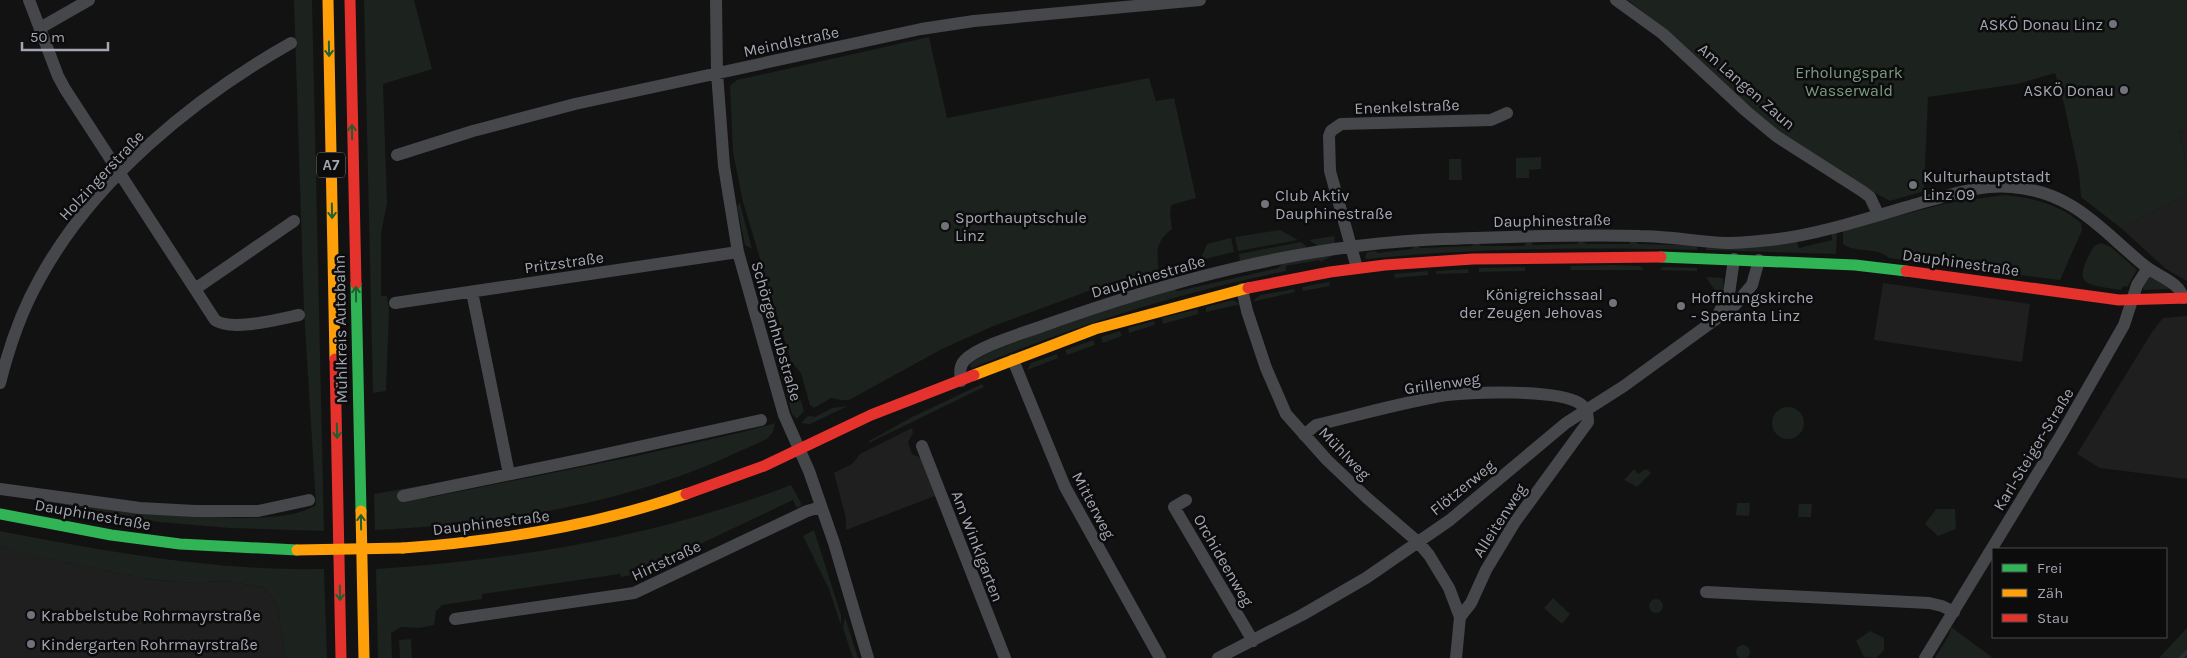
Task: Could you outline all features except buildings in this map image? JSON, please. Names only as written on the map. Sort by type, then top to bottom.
[{"type":"main road","name":"Mühlkreis Autobahn","points":[[328,0],[341,658]]},
{"type":"main road","name":"Mühlkreis Autobahn","points":[[350,0],[364,658]]},
{"type":"main road","name":"Dauphinestraße","points":[[0,514],[111,535],[180,544],[297,550],[403,548],[462,544],[519,536],[610,518],[686,494],[764,466],[872,415],[1013,360],[1133,317],[1242,289],[1357,268],[1445,261],[1589,256],[1734,259],[1895,269],[2133,301],[2185,298]]},
{"type":"street","points":[[29,0],[58,76],[215,320],[224,325],[299,315]]},
{"type":"street","points":[[40,28],[90,0]]},
{"type":"street","name":"Schörgenhubstraße","points":[[716,0],[717,74],[724,166],[738,252],[784,415],[822,506],[868,658]]},
{"type":"street","name":"Meindlstraße","points":[[397,154],[523,117],[935,26],[1200,0]]},
{"type":"street","name":"Am Langen Zaun","points":[[1616,0],[1669,40],[1776,136],[1870,197],[1878,214]]},
{"type":"street","name":"Holzingerstraße","points":[[0,382],[4,350],[26,306],[52,258],[86,212],[120,174],[189,110],[244,70],[291,43]]},
{"type":"street","name":"Enenkelstraße","points":[[1357,268],[1330,171],[1329,136],[1335,126],[1341,124],[1492,120],[1507,113]]},
{"type":"street","name":"Dauphinestraße","points":[[961,381],[961,366],[973,354],[1061,320],[1195,278],[1297,256],[1417,240],[1600,235],[1680,237],[1726,243],[1754,242],[1810,233],[1985,188],[2011,186],[2031,189],[2063,201],[2088,216],[2148,268],[2178,288],[2185,298]]},
{"type":"street","points":[[195,289],[294,221]]},
{"type":"street","name":"Pritzstraße","points":[[395,303],[738,252]]},
{"type":"street","name":"Flötzerweg","points":[[1714,320],[1723,308],[1729,294],[1734,259]]},
{"type":"street","name":"Flötzerweg","points":[[1218,658],[1302,616],[1366,578],[1450,520],[1566,422],[1624,386],[1745,295],[1755,278],[1759,260]]},
{"type":"street","points":[[2133,301],[2137,284],[2148,268]]},
{"type":"street","name":"Mühlweg","points":[[1242,289],[1247,311],[1276,393],[1286,414],[1327,460],[1418,542],[1439,568],[1460,617]]},
{"type":"street","points":[[472,292],[509,474]]},
{"type":"street","name":"Karl-Steiger-Straße","points":[[1993,548],[2061,435],[2124,325],[2133,301]]},
{"type":"street","name":"Mitterweg","points":[[1013,360],[1065,487],[1160,658]]},
{"type":"street","name":"Grillenweg","points":[[1304,434],[1316,425],[1421,400],[1461,394],[1505,393],[1547,395],[1579,403],[1585,410]]},
{"type":"street","name":"Alleitenweg","points":[[1456,658],[1460,617],[1471,603],[1481,578],[1515,522],[1588,422],[1588,415],[1585,410]]},
{"type":"street","points":[[403,496],[761,420]]},
{"type":"street","name":"Am Winklgarten","points":[[922,446],[1005,658]]},
{"type":"street","name":"Dauphinestraße","points":[[0,489],[140,508],[195,511],[258,511],[309,500]]},
{"type":"street","name":"Orchideenweg","points":[[1186,500],[1174,507],[1253,641]]},
{"type":"street","name":"Hirtstraße","points":[[455,620],[634,593],[807,511],[822,506]]},
{"type":"street","name":"Karl-Steiger-Straße","points":[[1925,658],[1992,549]]},
{"type":"street","points":[[1706,592],[1929,603],[1942,606],[1954,612]]},
{"type":"shaded area","points":[[2187,129],[2187,166],[2179,131]]},
{"type":"shaded area","points":[[2187,195],[2187,281],[2166,269],[2121,228]]},
{"type":"shaded area","points":[[1883,283],[2030,304],[2022,362],[1874,340]]},
{"type":"shaded area","points":[[2187,316],[2187,479],[2100,468],[2077,454],[2152,332],[2163,318]]},
{"type":"shaded area","points":[[912,428],[913,433],[908,442],[912,454],[921,458],[935,496],[846,530],[846,518],[834,473],[852,464],[860,454]]},
{"type":"shaded area","points":[[0,546],[30,555],[147,579],[192,583],[223,581],[264,587],[278,606],[285,658],[0,658]]},
{"type":"green space","points":[[294,0],[312,0],[324,531],[229,528],[159,522],[0,493],[222,517],[276,517],[298,512],[316,505],[304,310]]},
{"type":"green space","points":[[364,0],[414,0],[432,69],[383,84],[387,203],[381,234],[381,296],[387,296],[389,311],[386,391],[373,393]]},
{"type":"green space","name":"Erholungspark Wasserwald","points":[[1628,0],[2187,0],[2187,129],[2179,131],[2187,166],[2187,195],[2121,228],[2081,197],[2079,173],[2064,104],[2055,73],[2017,84],[1928,97],[1924,191],[1890,201],[1866,188],[1770,126],[1672,35]]},
{"type":"green space","name":"Sporthauptschule Linz","points":[[929,37],[947,118],[1149,78],[1156,101],[1174,98],[1196,198],[1171,205],[1172,229],[1162,239],[1158,248],[1159,273],[1146,273],[1102,286],[991,327],[942,349],[849,400],[831,398],[814,408],[810,405],[801,373],[791,361],[743,202],[733,152],[730,86],[737,80]]},
{"type":"green space","points":[[1541,157],[1541,169],[1529,170],[1529,178],[1516,178],[1516,158]]},
{"type":"green space","points":[[1449,159],[1461,159],[1462,180],[1449,180]]},
{"type":"green space","points":[[2004,195],[2045,203],[2064,211],[2081,223],[2082,230],[2060,280],[1889,258],[1878,252],[1854,249],[1843,244],[1843,230],[1948,203]]},
{"type":"green space","points":[[740,203],[752,249],[745,245],[737,206]]},
{"type":"green space","points":[[1280,230],[1298,240],[1238,251],[1235,237]]},
{"type":"green space","points":[[1837,232],[1836,254],[1706,250],[1706,246],[1797,241],[1799,248],[1832,240],[1832,233]]},
{"type":"green space","points":[[1334,236],[1335,246],[1320,247],[1309,240]]},
{"type":"green space","points":[[1231,238],[1234,252],[1200,260],[1207,244]]},
{"type":"green space","points":[[1631,240],[1635,240],[1638,244],[1681,245],[1683,242],[1697,244],[1697,250],[1531,249],[1407,255],[1366,259],[1365,257],[1367,252],[1375,251],[1378,253],[1412,249],[1414,245],[1418,245],[1420,248],[1472,246],[1475,243],[1479,243],[1481,246],[1524,246],[1527,242],[1531,242],[1533,245],[1577,244],[1579,241],[1583,241],[1586,244],[1629,244]]},
{"type":"green space","points":[[1301,242],[1306,246],[1305,249],[1240,262],[1239,254]]},
{"type":"green space","points":[[2101,243],[2111,247],[2137,270],[2127,287],[2123,286],[2121,290],[2108,288],[2090,284],[2085,280],[2083,268],[2094,246]]},
{"type":"green space","points":[[1334,255],[1320,262],[1320,260],[1286,266],[1286,271],[1206,289],[1088,324],[972,368],[970,367],[971,362],[1013,343],[1072,321],[1172,289],[1178,291],[1278,268],[1282,264]]},
{"type":"green space","points":[[755,261],[804,411],[797,419],[792,414],[751,268],[751,264]]},
{"type":"green space","points":[[1570,266],[1640,266],[1644,270],[1571,270]]},
{"type":"green space","points":[[1525,267],[1525,271],[1479,272],[1479,268]]},
{"type":"green space","points":[[1663,267],[1697,268],[1697,271],[1659,270]]},
{"type":"green space","points":[[1468,269],[1469,273],[1436,274],[1436,271]]},
{"type":"green space","points":[[1428,271],[1428,275],[1395,278],[1394,274]]},
{"type":"green space","points":[[2151,275],[2171,289],[2144,290],[2142,287]]},
{"type":"green space","points":[[1706,277],[1723,278],[1724,292],[1716,305],[1716,292]]},
{"type":"green space","points":[[1329,282],[1330,286],[1303,291],[1302,287]]},
{"type":"green space","points":[[1294,289],[1295,292],[1252,302],[1260,295]]},
{"type":"green space","points":[[1233,300],[1241,304],[1206,312],[1206,307]]},
{"type":"green space","points":[[1198,309],[1198,314],[1163,324],[1162,318]]},
{"type":"green space","points":[[1154,321],[1155,325],[1129,333],[1128,328]]},
{"type":"green space","points":[[1120,331],[1122,336],[1103,343],[1101,337]]},
{"type":"green space","points":[[1093,340],[1095,345],[1067,355],[1065,350]]},
{"type":"green space","points":[[1057,354],[1058,358],[1027,370],[1031,363]]},
{"type":"green space","points":[[982,384],[984,387],[869,443],[869,441],[912,417]]},
{"type":"green space","points":[[848,406],[810,424],[801,423],[808,416],[815,417],[832,408]]},
{"type":"green space","points":[[1788,407],[1794,408],[1799,412],[1803,417],[1803,429],[1799,434],[1794,438],[1788,439],[1782,438],[1777,434],[1773,429],[1772,423],[1773,417],[1777,412],[1782,408]]},
{"type":"green space","points":[[775,423],[773,432],[767,439],[702,468],[643,488],[567,507],[491,520],[375,530],[374,494],[424,485],[427,498],[631,457]]},
{"type":"green space","points":[[1634,469],[1638,474],[1646,469],[1651,473],[1637,487],[1624,480]]},
{"type":"green space","points":[[791,485],[802,505],[797,508],[793,500],[637,574],[621,577],[620,574],[482,594],[482,599],[442,605],[436,611],[434,625],[419,628],[401,627],[391,633],[392,658],[378,658],[376,569],[482,559],[587,543],[639,532],[690,518],[741,503]]},
{"type":"green space","points":[[1737,503],[1750,503],[1749,516],[1736,515]]},
{"type":"green space","points":[[1799,504],[1812,504],[1811,517],[1798,517]]},
{"type":"green space","points":[[1936,509],[1955,509],[1956,529],[1938,536],[1925,524]]},
{"type":"green space","points":[[814,530],[841,615],[841,625],[829,589],[803,536]]},
{"type":"green space","points":[[0,531],[161,559],[242,567],[324,569],[327,658],[285,658],[278,606],[264,587],[223,581],[192,583],[147,579],[29,555],[0,546]]},
{"type":"green space","points":[[1553,598],[1570,614],[1562,624],[1544,608]]},
{"type":"green space","points":[[1653,599],[1659,599],[1663,606],[1659,613],[1653,613],[1649,609],[1649,603]]},
{"type":"green space","points":[[845,617],[858,658],[853,658],[843,628]]},
{"type":"green space","points":[[1951,627],[1993,658],[1935,658],[1949,635]]},
{"type":"green space","points":[[2187,628],[2187,658],[2159,658],[2160,657]]},
{"type":"green space","points":[[1870,631],[1884,638],[1884,650],[1876,658],[1864,657],[1856,641]]},
{"type":"green space","points":[[411,639],[412,658],[400,658],[399,640]]},
{"type":"green space","points":[[1743,645],[1748,647],[1750,652],[1748,657],[1743,659],[1738,657],[1736,652],[1738,647]]},
{"type":"waterway","points":[[2181,658],[2187,652]]},
{"type":"traffic: fast","points":[[1661,257],[1855,265],[1906,271]]},
{"type":"traffic: fast","points":[[356,284],[361,511]]},
{"type":"traffic: fast","points":[[0,514],[111,535],[180,544],[297,550]]},
{"type":"traffic: slow","points":[[328,0],[335,359]]},
{"type":"traffic: slow","points":[[974,375],[1095,329],[1248,288]]},
{"type":"traffic: slow","points":[[403,548],[475,541],[546,530],[617,515],[686,494]]},
{"type":"traffic: slow","points":[[361,511],[364,658]]},
{"type":"traffic: slow","points":[[297,550],[403,548]]},
{"type":"traffic: jam","points":[[350,0],[356,284]]},
{"type":"traffic: jam","points":[[1248,288],[1330,272],[1385,265],[1473,259],[1661,257]]},
{"type":"traffic: jam","points":[[1906,271],[2119,300],[2187,298]]},
{"type":"traffic: jam","points":[[335,359],[341,658]]},
{"type":"traffic: jam","points":[[686,494],[764,466],[871,415],[974,375]]},
{"type":"place","name":"ASKÖ Donau Linz","points":[[2113,24]]},
{"type":"place","name":"ASKÖ Donau","points":[[2124,90]]},
{"type":"place","name":"Kulturhauptstadt Linz 09","points":[[1913,185]]},
{"type":"place","name":"Club Aktiv Dauphinestraße","points":[[1265,204]]},
{"type":"place","name":"Sporthauptschule Linz","points":[[945,226]]},
{"type":"place","name":"Königreichssaal der Zeugen Jehovas","points":[[1613,303]]},
{"type":"place","name":"Hoffnungskirche - Speranta Linz","points":[[1681,306]]},
{"type":"place","name":"Krabbelstube Rohrmayrstraße","points":[[31,615]]},
{"type":"place","name":"Kindergarten Rohrmayrstraße","points":[[31,644]]}]
